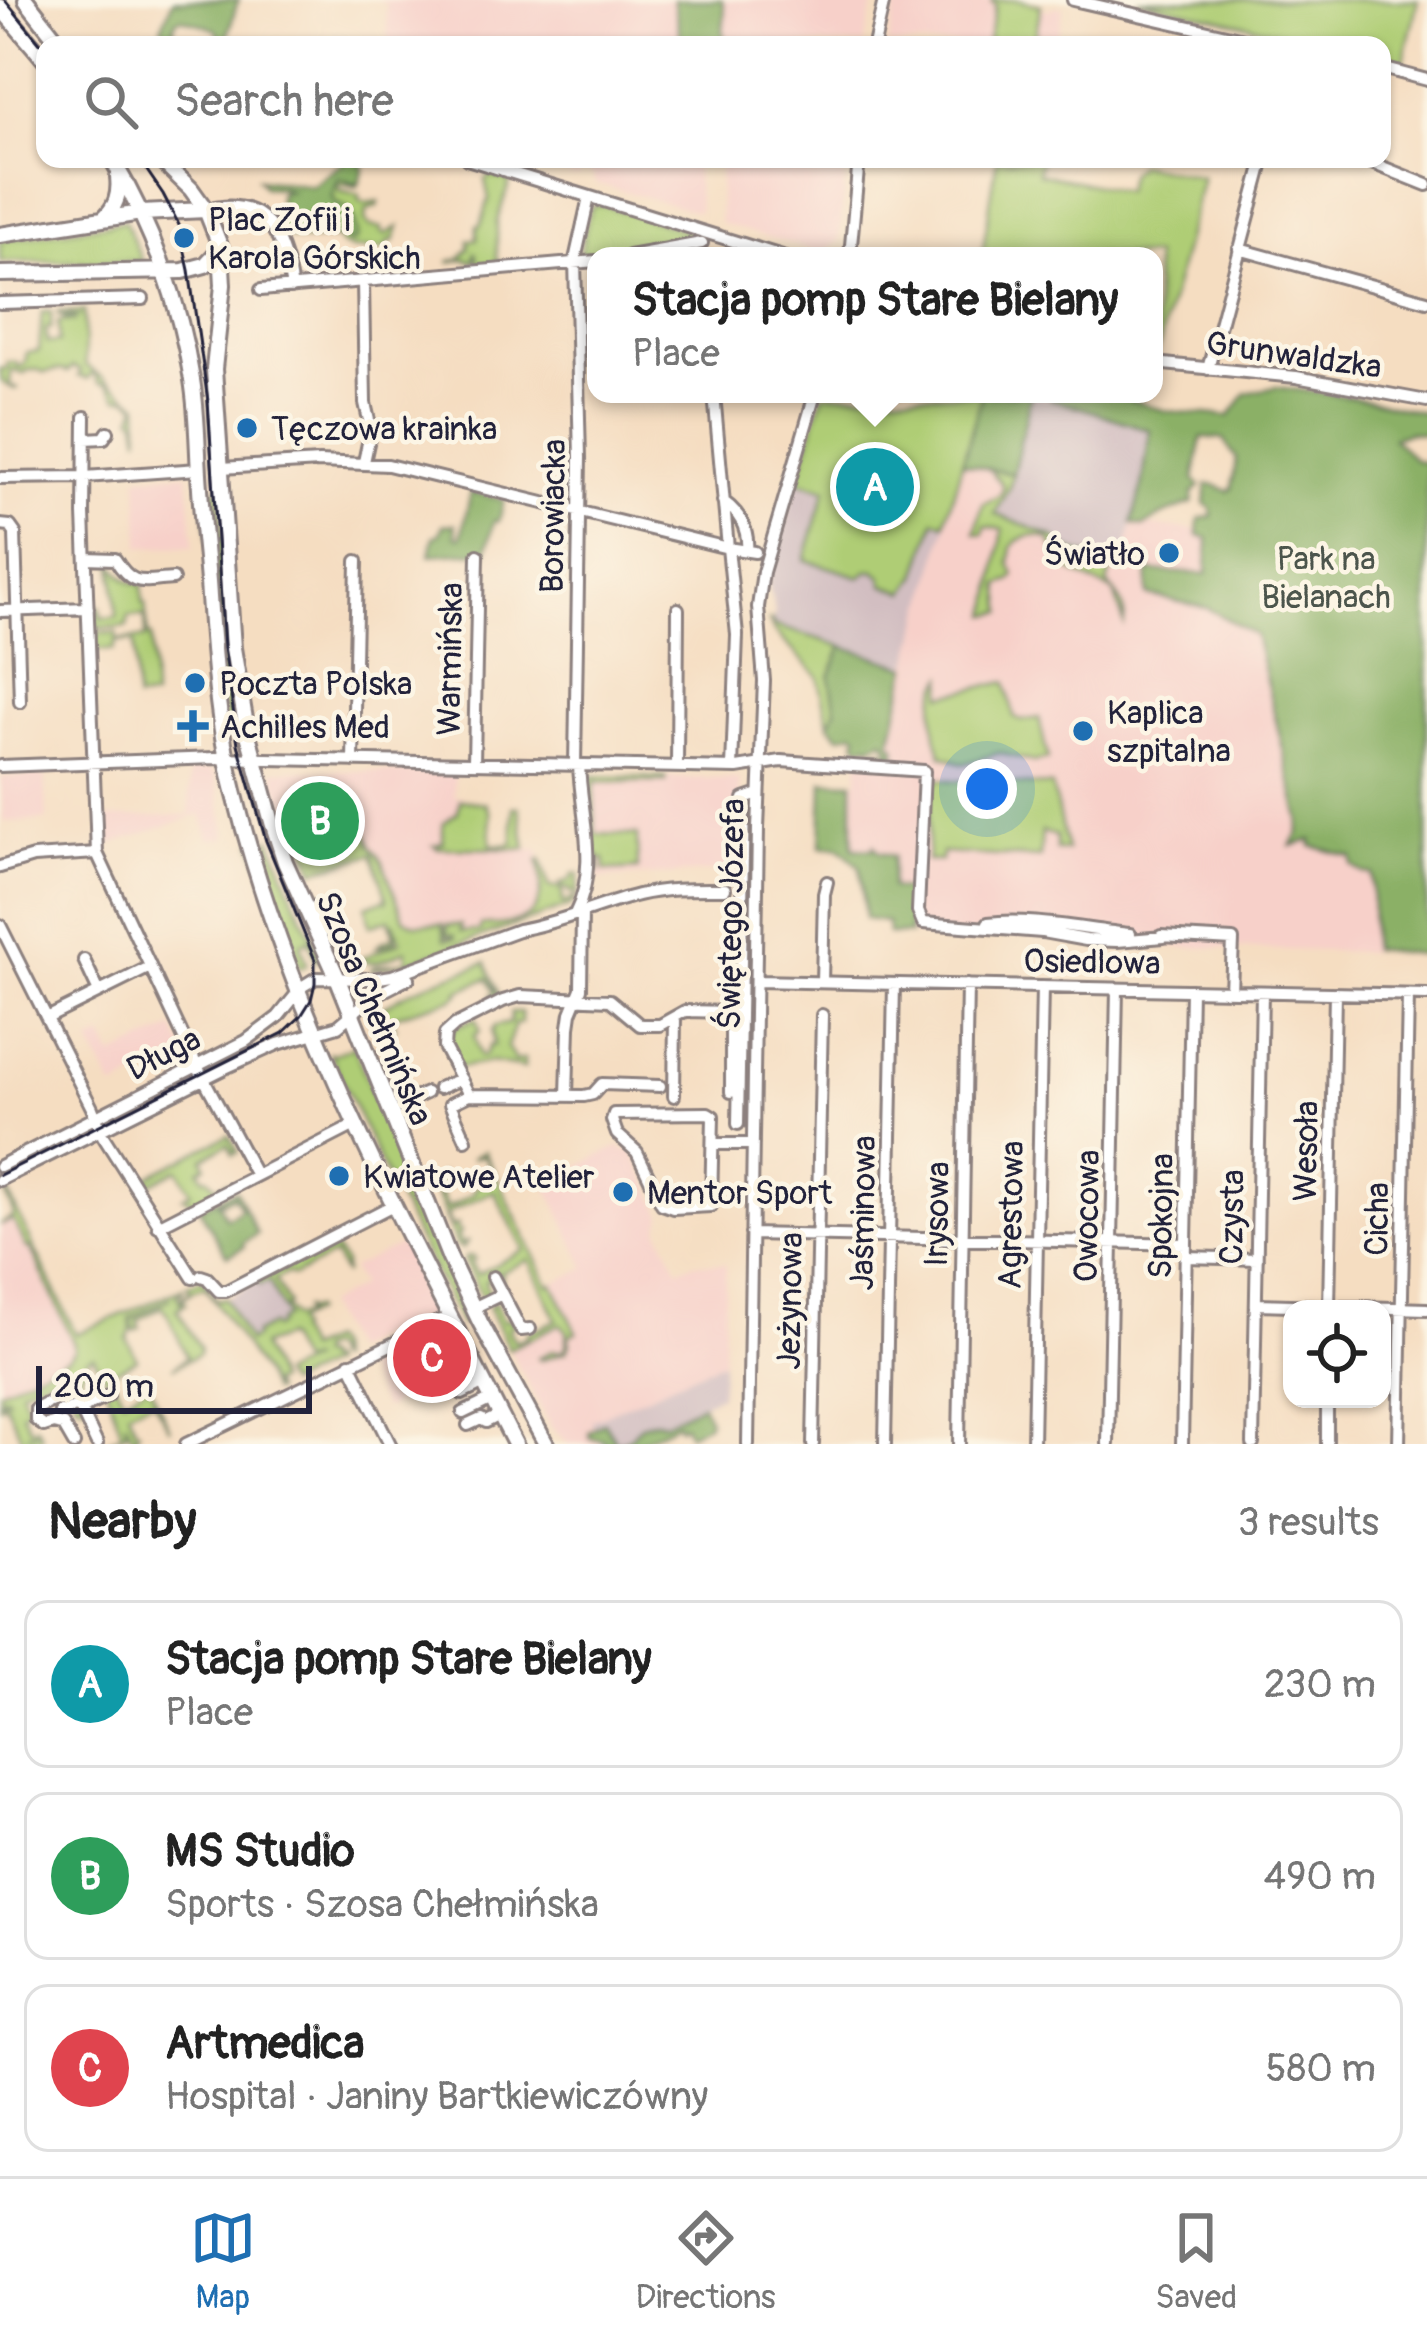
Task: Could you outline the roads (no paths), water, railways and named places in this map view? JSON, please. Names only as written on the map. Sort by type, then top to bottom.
[{"type":"main road","points":[[26,0],[54,36]]},
{"type":"main road","points":[[0,7],[36,49]]},
{"type":"main road","points":[[103,219],[118,200],[115,168]]},
{"type":"main road","name":"Szosa Chełmińska","points":[[117,168],[165,273],[193,381],[216,689],[227,759],[262,892],[356,1126],[489,1392],[479,1420],[515,1444]]},
{"type":"main road","name":"Szosa Chełmińska","points":[[169,168],[206,210],[220,248],[223,285],[214,369],[233,649],[253,759],[285,862],[337,977],[444,1246],[545,1444]]},
{"type":"main road","points":[[0,235],[141,214],[206,210]]},
{"type":"main road","points":[[0,274],[165,273],[205,265],[220,248]]},
{"type":"main road","points":[[489,1392],[500,1382],[517,1391]]},
{"type":"street","points":[[876,36],[884,0]]},
{"type":"street","points":[[1073,0],[1231,36]]},
{"type":"street","points":[[1391,70],[1427,80]]},
{"type":"street","points":[[497,168],[590,196],[702,243]]},
{"type":"street","points":[[851,247],[858,168]]},
{"type":"street","points":[[1208,369],[1262,168]]},
{"type":"street","points":[[1385,168],[1427,185]]},
{"type":"street","name":"Borowiacka","points":[[585,892],[587,850],[577,765],[580,386],[575,260],[590,196]]},
{"type":"street","points":[[206,210],[241,206],[269,225],[280,241],[292,288]]},
{"type":"street","points":[[1239,249],[1427,301]]},
{"type":"street","points":[[261,290],[587,261]]},
{"type":"street","points":[[363,281],[365,403],[370,429],[364,462]]},
{"type":"street","points":[[0,303],[143,299]]},
{"type":"street","name":"Grunwaldzka","points":[[1163,364],[1296,377],[1427,401]]},
{"type":"street","points":[[715,403],[737,635],[731,768]]},
{"type":"street","name":"Świętego Józefa","points":[[748,1444],[764,681],[760,585],[812,403]]},
{"type":"street","points":[[85,417],[97,853],[200,1072],[254,1170]]},
{"type":"street","points":[[85,439],[104,438],[108,432]]},
{"type":"street","points":[[222,467],[364,462],[751,552],[745,525],[723,501]]},
{"type":"street","points":[[0,478],[199,469]]},
{"type":"street","points":[[0,525],[14,531],[20,702]]},
{"type":"street","name":"Warmińska","points":[[474,763],[478,555]]},
{"type":"street","points":[[86,558],[115,560],[133,580],[173,579]]},
{"type":"street","points":[[353,761],[357,561]]},
{"type":"street","points":[[0,610],[88,608]]},
{"type":"street","points":[[677,767],[678,609]]},
{"type":"street","points":[[0,766],[253,759],[731,768],[781,761],[924,771],[920,918],[929,924],[1035,923],[1233,940],[1231,991]]},
{"type":"street","points":[[738,1124],[744,799],[759,794]]},
{"type":"street","points":[[0,867],[33,857],[97,853]]},
{"type":"street","points":[[540,926],[662,891],[721,889],[742,864]]},
{"type":"street","points":[[822,982],[827,882]]},
{"type":"street","points":[[567,1096],[569,1027],[579,998],[579,913],[585,892],[600,907]]},
{"type":"street","points":[[0,925],[99,1124],[158,1226],[197,1277],[208,1278],[217,1289],[226,1291],[393,1205]]},
{"type":"street","name":"Długa","points":[[200,1072],[338,1025],[392,985],[540,926]]},
{"type":"street","name":"Długa","points":[[1,1171],[200,1072],[265,1028],[316,978],[392,976],[540,926]]},
{"type":"street","points":[[84,960],[99,992]]},
{"type":"street","points":[[47,1018],[150,967]]},
{"type":"street","name":"Osiedlowa","points":[[756,981],[1427,995]]},
{"type":"street","name":"Jaśminowa","points":[[884,1444],[894,984]]},
{"type":"street","name":"Irysowa","points":[[959,1444],[967,986]]},
{"type":"street","name":"Agrestowa","points":[[1033,1444],[1042,987]]},
{"type":"street","name":"Owocowa","points":[[1108,1444],[1117,988]]},
{"type":"street","name":"Spokojna","points":[[1182,1444],[1191,990]]},
{"type":"street","name":"Czysta","points":[[1253,1444],[1262,992]]},
{"type":"street","name":"Wesoła","points":[[1329,1300],[1335,993]]},
{"type":"street","name":"Cicha","points":[[1399,1444],[1408,995]]},
{"type":"street","points":[[470,1095],[443,1043],[446,1032],[514,997],[610,1000],[640,1025],[660,1025],[685,1011],[731,1012],[730,1092]]},
{"type":"street","name":"Jeżynowa","points":[[813,1444],[821,1016]]},
{"type":"street","points":[[674,1096],[675,1017]]},
{"type":"street","points":[[461,1079],[431,1091],[450,1104],[466,1140]]},
{"type":"street","points":[[450,1104],[470,1095],[590,1096],[602,1084],[660,1086]]},
{"type":"street","points":[[710,1113],[714,1118],[711,1206],[673,1208],[662,1204],[637,1152],[616,1134],[612,1115],[710,1113]]},
{"type":"street","points":[[158,1226],[356,1126]]},
{"type":"street","points":[[713,1144],[753,1144]]},
{"type":"street","points":[[664,1193],[673,1208]]},
{"type":"street","points":[[752,1234],[1112,1243],[1257,1259]]},
{"type":"street","points":[[494,1277],[521,1330],[530,1329]]},
{"type":"street","points":[[473,1308],[506,1295]]},
{"type":"street","points":[[1256,1304],[1283,1305]]},
{"type":"street","points":[[1391,1308],[1427,1309]]},
{"type":"street","points":[[186,1444],[450,1316]]},
{"type":"street","points":[[350,1363],[390,1444]]},
{"type":"street","points":[[471,1400],[489,1392]]},
{"type":"street","points":[[471,1400],[489,1392]]},
{"type":"street","points":[[81,1409],[108,1396]]},
{"type":"street","points":[[471,1400],[479,1420]]},
{"type":"street","points":[[1327,1444],[1328,1408]]},
{"type":"street","points":[[74,1444],[63,1425],[44,1426],[36,1420],[36,1409],[81,1409],[97,1444]]},
{"type":"tram line","points":[[5,0],[36,38]]},
{"type":"tram line","points":[[0,1175],[283,1033],[301,1016],[315,983],[315,960],[266,841],[238,744],[224,647],[208,401],[189,270],[179,225],[145,168]]},
{"type":"place","name":"Plac Zofii i Karola Górskich","points":[[184,238]]},
{"type":"place","name":"Tęczowa krainka","points":[[247,428]]},
{"type":"place","name":"Stacja pomp Stare Bielany","points":[[875,487]]},
{"type":"place","name":"Światło","points":[[1169,553]]},
{"type":"place","name":"Poczta Polska","points":[[195,683]]},
{"type":"place","name":"Achilles Med","points":[[193,726]]},
{"type":"place","name":"Kaplica szpitalna","points":[[1083,731]]},
{"type":"place","name":"MS Studio","points":[[320,821]]},
{"type":"place","name":"Kwiatowe Atelier","points":[[339,1176]]},
{"type":"place","name":"Mentor Sport","points":[[623,1192]]},
{"type":"place","name":"Artmedica","points":[[432,1358]]},
{"type":"park label","name":"Park na Bielanach","points":[[1326,577]]}]
